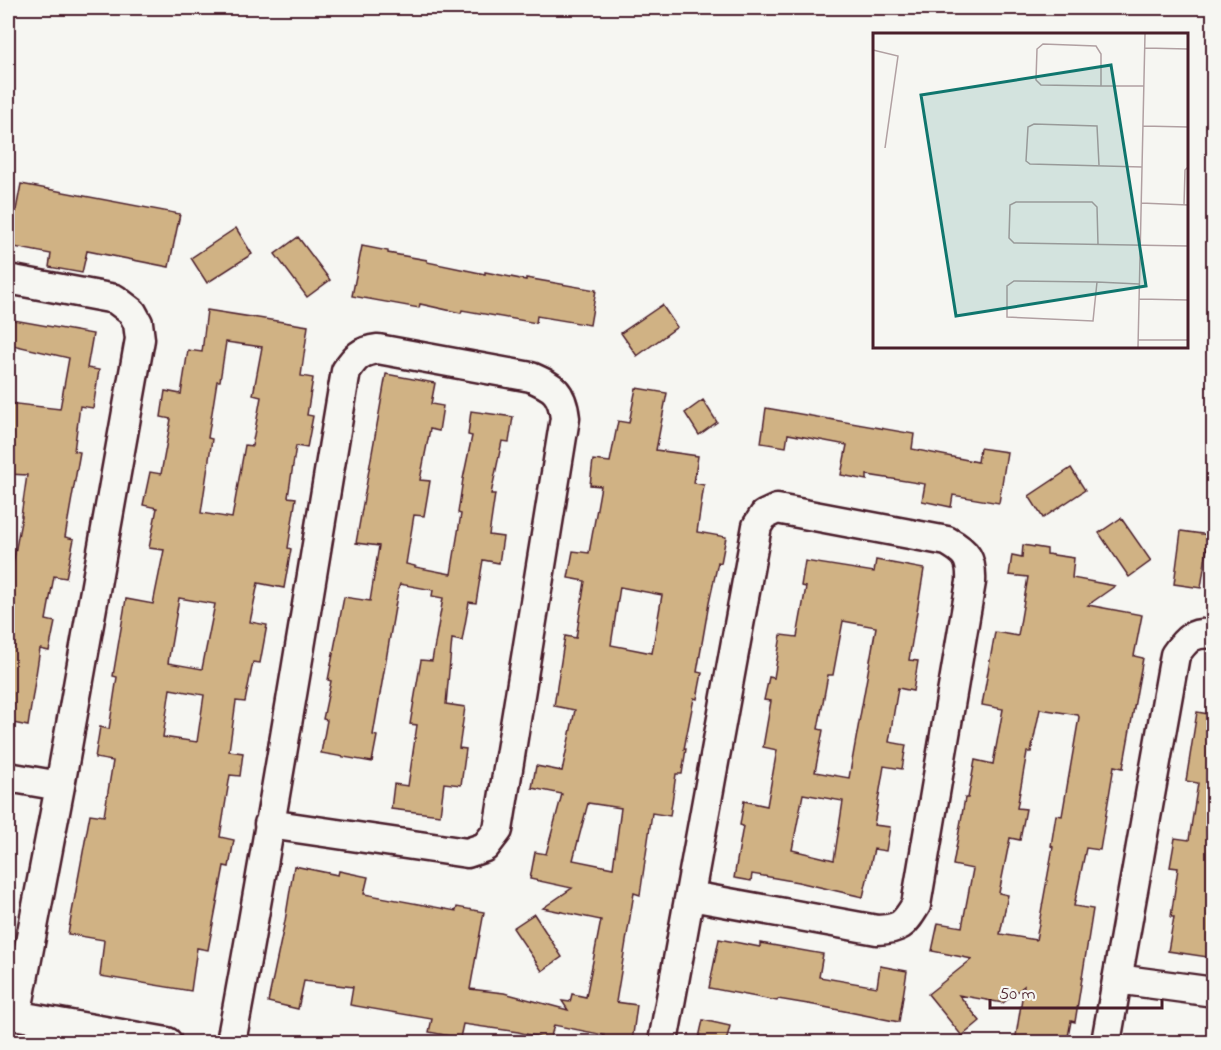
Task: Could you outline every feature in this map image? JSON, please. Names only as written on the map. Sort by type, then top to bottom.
[{"type":"street","points":[[8,279],[115,299],[132,312],[138,323],[140,339],[60,786],[12,1015],[167,1042]]},
{"type":"street","points":[[231,1042],[346,371],[356,357],[366,351],[378,349],[531,377],[552,386],[563,401],[565,418],[498,830],[485,847],[467,853],[269,824]]},
{"type":"street","points":[[663,1042],[757,526],[765,515],[777,509],[947,541],[960,548],[972,568],[971,582],[916,905],[907,920],[894,929],[877,930],[691,896]]},
{"type":"street","points":[[1106,1042],[1175,654],[1187,638],[1204,633],[1214,634]]},
{"type":"street","points":[[8,777],[60,786]]},
{"type":"street","points":[[1117,979],[1214,992]]},
{"type":"building","points":[[21,184],[180,214],[169,267],[87,251],[82,273],[49,267],[51,254],[9,246]]},
{"type":"building","points":[[236,228],[252,254],[207,283],[191,258]]},
{"type":"building","points":[[298,237],[330,280],[307,297],[275,254]]},
{"type":"building","points":[[362,246],[485,274],[485,272],[596,290],[590,325],[537,316],[536,323],[462,310],[461,313],[420,304],[419,308],[352,296]]},
{"type":"building","points":[[662,305],[677,327],[637,356],[621,333]]},
{"type":"building","points":[[207,310],[308,326],[301,376],[313,378],[307,415],[313,416],[307,448],[296,446],[288,497],[296,498],[284,588],[258,583],[250,622],[267,625],[260,663],[253,662],[245,702],[236,701],[229,751],[243,753],[240,776],[230,775],[220,837],[234,840],[229,867],[224,866],[208,950],[197,948],[191,991],[100,976],[104,940],[68,934],[90,814],[104,816],[113,761],[95,758],[100,727],[109,729],[117,677],[113,676],[126,599],[153,604],[164,550],[149,548],[157,508],[143,505],[150,472],[161,474],[171,419],[161,417],[165,391],[181,394],[188,350],[202,352]],"holes":[[[226,342],[262,347],[253,395],[261,397],[252,446],[245,445],[232,518],[201,513],[212,439],[208,438]],[[179,598],[215,604],[202,669],[168,663]],[[170,689],[204,695],[197,742],[163,737]]]},
{"type":"building","points":[[8,319],[93,334],[87,368],[99,370],[93,408],[80,406],[74,451],[80,452],[65,537],[74,539],[66,578],[54,576],[46,620],[55,622],[49,651],[40,649],[28,726],[8,722],[8,574],[11,574],[27,475],[8,474],[8,403],[60,409],[69,358],[8,344]]},
{"type":"building","points":[[386,374],[435,383],[431,404],[443,406],[439,431],[430,429],[420,480],[430,481],[424,516],[414,515],[406,564],[451,574],[461,514],[458,513],[463,479],[472,436],[468,435],[471,411],[513,417],[509,442],[502,441],[491,494],[495,494],[489,535],[503,537],[499,563],[483,560],[476,603],[469,602],[462,641],[452,639],[446,704],[465,707],[459,748],[466,749],[461,785],[444,783],[440,815],[391,809],[394,784],[408,786],[417,725],[410,724],[421,660],[432,661],[443,598],[432,596],[433,590],[400,584],[373,735],[377,736],[372,762],[321,753],[327,720],[323,719],[331,681],[328,680],[344,597],[370,601],[379,546],[356,543]]},
{"type":"building","points":[[636,388],[667,393],[656,450],[698,456],[694,483],[704,485],[697,532],[726,537],[709,603],[697,672],[702,673],[697,699],[694,698],[684,749],[686,749],[682,774],[676,774],[670,816],[652,813],[640,895],[634,893],[616,1002],[637,1005],[632,1042],[603,1042],[604,1035],[554,1025],[550,1040],[518,1032],[463,1024],[460,1038],[429,1032],[432,1019],[350,1005],[353,987],[304,981],[298,1009],[268,1002],[294,866],[338,875],[339,871],[368,877],[364,894],[456,911],[457,907],[484,912],[470,989],[504,993],[568,1010],[562,1001],[570,1002],[572,994],[586,997],[601,920],[543,908],[572,888],[530,879],[535,852],[546,854],[562,794],[532,788],[536,766],[562,771],[575,710],[554,706],[565,636],[576,638],[585,581],[568,578],[573,551],[589,553],[601,486],[590,485],[593,460],[610,462],[618,421],[629,423]],"holes":[[[620,587],[662,595],[652,653],[611,645]],[[588,803],[621,808],[613,868],[573,860]]]},
{"type":"building","points":[[703,400],[717,422],[699,435],[685,413]]},
{"type":"building","points":[[766,408],[914,434],[912,449],[978,462],[980,448],[1007,452],[999,503],[953,495],[951,507],[922,501],[925,484],[867,475],[867,480],[841,475],[847,445],[788,434],[786,447],[761,443]]},
{"type":"building","points":[[1071,468],[1085,490],[1043,518],[1029,496]]},
{"type":"building","points":[[1121,518],[1151,561],[1129,577],[1099,533]]},
{"type":"building","points":[[1181,531],[1209,535],[1201,588],[1174,584]]},
{"type":"building","points":[[1023,545],[1047,549],[1047,554],[1074,558],[1072,578],[1115,586],[1088,605],[1142,615],[1134,656],[1143,658],[1123,768],[1114,766],[1100,850],[1086,848],[1074,906],[1093,909],[1075,1022],[1071,1021],[1067,1042],[1015,1042],[1024,986],[1003,1003],[959,995],[980,1021],[962,1036],[928,994],[972,959],[932,951],[938,923],[962,927],[973,869],[953,865],[965,798],[968,798],[975,760],[993,764],[1003,709],[982,705],[995,632],[1018,636],[1028,577],[1009,575],[1012,555],[1022,557]],"holes":[[[1040,709],[1078,715],[1062,816],[1056,815],[1051,846],[1053,847],[1036,940],[1000,934],[1008,895],[999,893],[1010,838],[1020,840],[1026,809],[1017,808],[1027,752],[1031,752]]]},
{"type":"building","points":[[876,560],[924,569],[909,660],[918,661],[913,691],[898,688],[889,742],[906,745],[902,769],[884,766],[874,825],[890,827],[886,851],[874,849],[863,897],[752,874],[751,881],[734,878],[743,826],[740,825],[744,801],[767,806],[777,750],[763,747],[771,701],[764,700],[769,677],[774,678],[781,635],[797,637],[806,587],[801,586],[805,561],[874,572]],"holes":[[[843,621],[876,627],[849,778],[815,772],[823,730],[818,729],[828,675],[833,675]],[[803,794],[843,801],[834,860],[792,850]]]},
{"type":"building","points":[[1197,712],[1214,715],[1214,958],[1168,951],[1174,917],[1171,917],[1178,868],[1170,867],[1175,838],[1189,840],[1198,783],[1186,781]]},
{"type":"building","points":[[534,914],[562,957],[542,971],[513,928]]},
{"type":"building","points":[[719,939],[760,947],[760,943],[823,954],[819,977],[877,987],[880,966],[907,971],[899,1022],[709,988]]},
{"type":"building","points":[[703,1020],[730,1026],[726,1042],[698,1042]]}]
